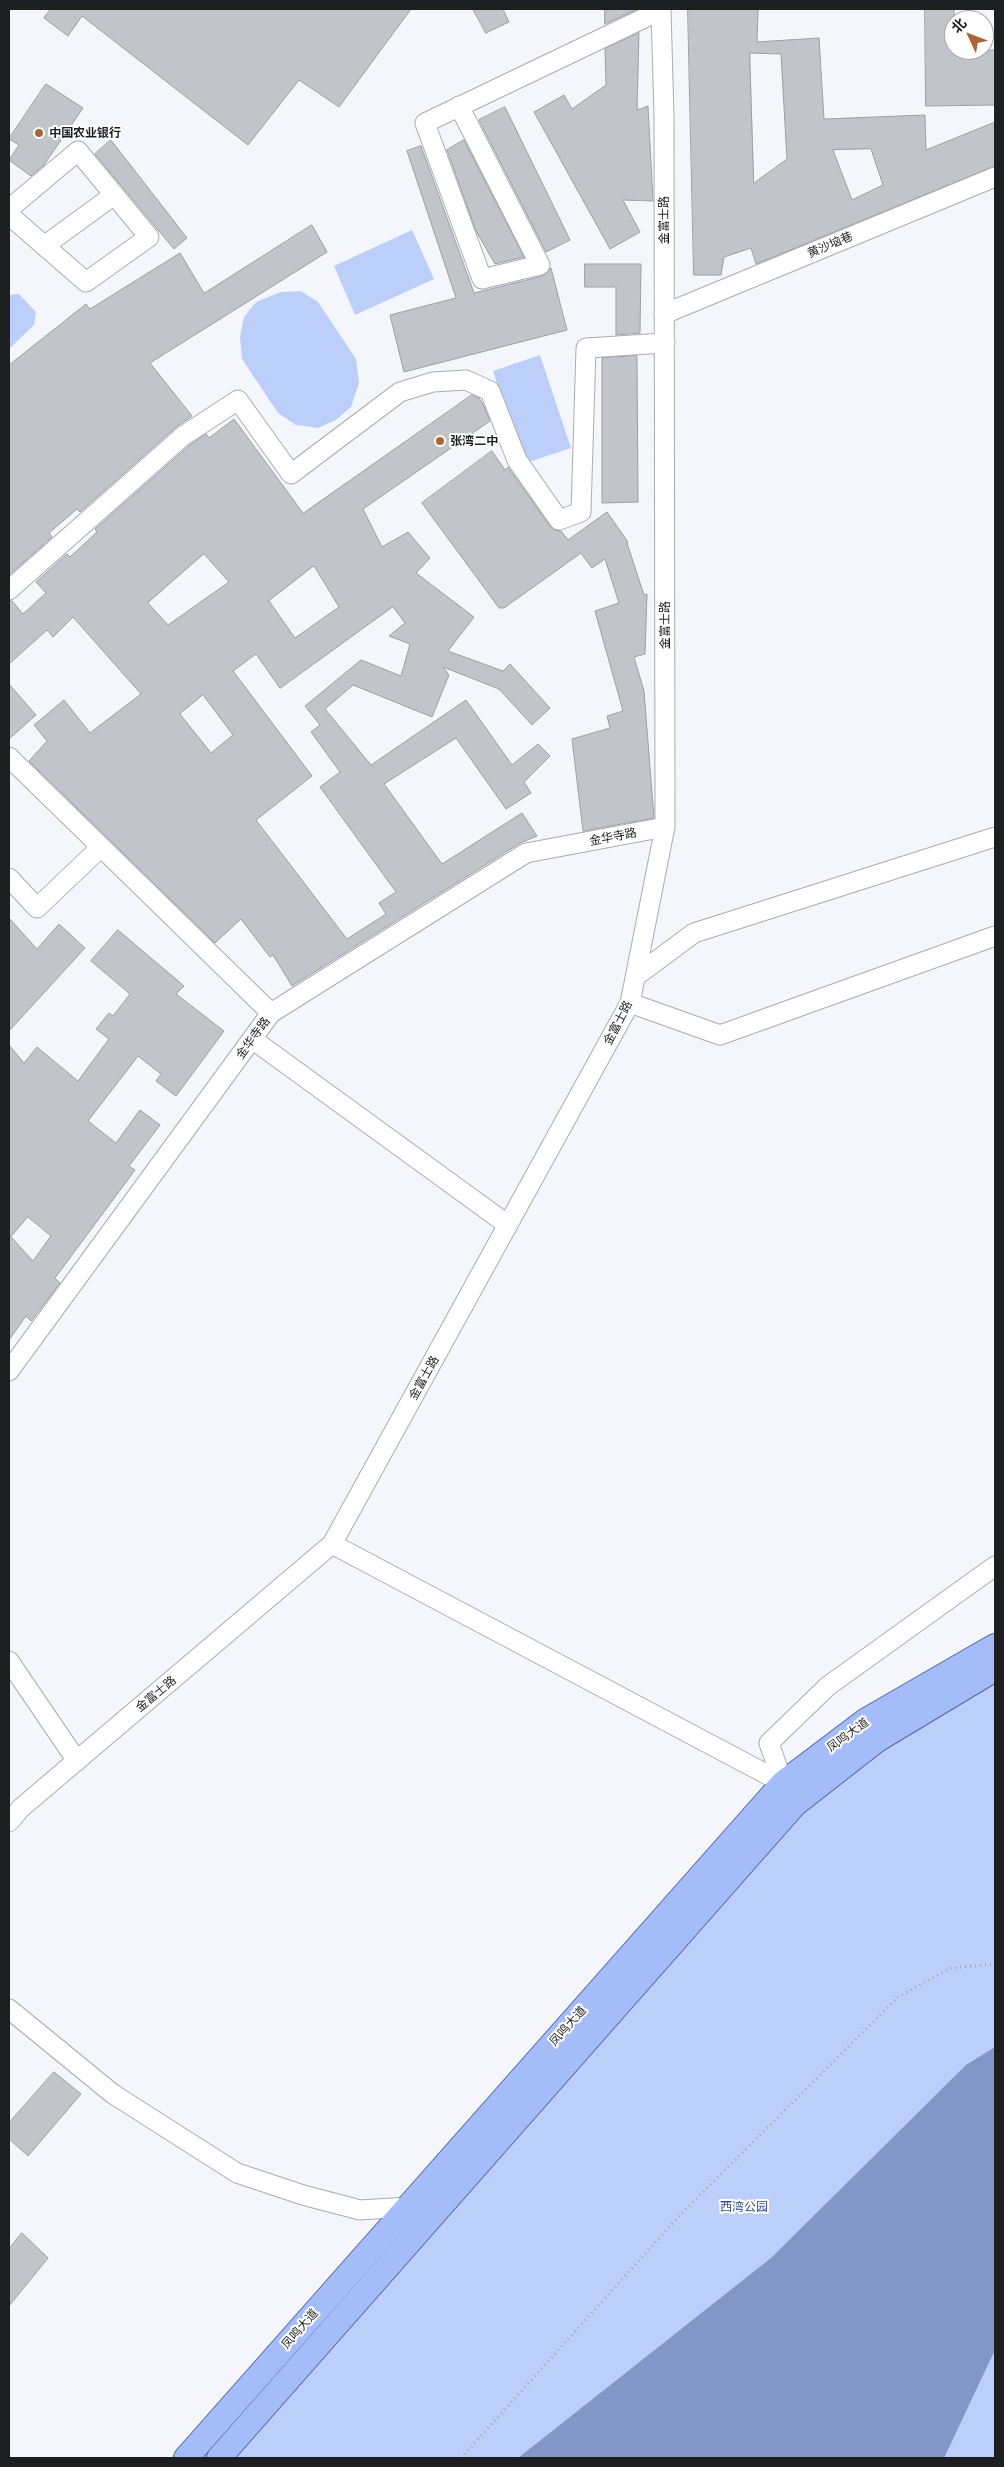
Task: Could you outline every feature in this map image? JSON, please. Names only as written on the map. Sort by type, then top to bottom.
[{"type":"main road","name":"凤鸣大道","points":[[186,2458],[783,1784],[865,1721],[995,1646]]},
{"type":"main road","name":"凤鸣大道","points":[[219,2458],[794,1804],[877,1740],[995,1669]]},
{"type":"street","points":[[459,106],[540,265],[482,280],[425,122],[661,10]]},
{"type":"street","name":"金富士路","points":[[9,1822],[22,1808],[332,1544],[630,1003],[665,828],[664,127],[661,10]]},
{"type":"street","points":[[9,209],[78,151],[149,237],[86,282],[9,215]]},
{"type":"street","name":"黄沙垴巷","points":[[664,314],[995,177]]},
{"type":"street","points":[[44,246],[114,195]]},
{"type":"street","points":[[9,590],[182,436],[238,400],[291,474],[400,392],[433,382],[466,380],[490,391],[517,460],[559,520],[581,512],[586,348],[665,343]]},
{"type":"street","points":[[9,757],[271,1013]]},
{"type":"street","name":"金华寺路","points":[[9,1371],[271,1013],[526,854],[665,828]]},
{"type":"street","points":[[636,976],[694,933],[995,837]]},
{"type":"street","points":[[9,878],[37,908],[101,847]]},
{"type":"street","points":[[630,1003],[720,1035],[995,936]]},
{"type":"street","points":[[252,1039],[508,1225]]},
{"type":"street","points":[[332,1544],[783,1784]]},
{"type":"street","points":[[783,1784],[769,1743],[828,1686],[995,1566]]},
{"type":"street","points":[[9,1661],[77,1761]]},
{"type":"street","points":[[9,2009],[113,2094],[237,2173],[303,2195],[360,2210],[408,2207]]},
{"type":"path","points":[[461,2458],[681,2214],[898,1997],[951,1968],[995,1964]]},
{"type":"green space","points":[[412,230],[434,279],[355,315],[334,266]]},
{"type":"green space","points":[[301,291],[318,302],[356,359],[359,383],[351,407],[336,420],[318,428],[296,425],[278,413],[242,359],[240,337],[244,317],[256,302],[281,292]]},
{"type":"green space","points":[[19,294],[36,312],[34,325],[9,349],[9,295]]},
{"type":"green space","points":[[540,355],[571,448],[523,464],[493,371]]},
{"type":"green space","name":"西湾公园","points":[[995,1646],[995,2458],[173,2458],[318,2308],[783,1783]]},
{"type":"shaded area","points":[[995,2047],[995,2350],[944,2458],[518,2458],[771,2258],[966,2065]]},
{"type":"building","points":[[51,9],[411,9],[339,107],[299,80],[248,145],[82,16],[68,36],[44,18]]},
{"type":"building","points":[[473,9],[503,9],[509,22],[486,33]]},
{"type":"building","points":[[605,9],[638,9],[605,24]]},
{"type":"building","points":[[688,9],[758,9],[757,42],[819,38],[824,119],[925,115],[926,150],[995,122],[995,166],[756,264],[751,248],[724,257],[721,275],[694,275]],"holes":[[[750,53],[781,54],[787,159],[754,183]],[[871,149],[883,185],[852,200],[833,150]]]},
{"type":"building","points":[[925,9],[954,9],[944,10],[944,60],[994,60],[995,50],[995,105],[926,106]]},
{"type":"building","points":[[639,33],[637,110],[648,106],[653,201],[623,200],[640,232],[610,249],[534,112],[564,95],[572,109],[606,85],[605,49]]},
{"type":"building","name":"中国农业银行","points":[[46,84],[83,108],[44,165],[31,176],[9,160],[19,145],[9,139]]},
{"type":"building","points":[[505,107],[570,240],[546,252],[479,120]]},
{"type":"building","points":[[111,140],[187,238],[174,249],[95,154]]},
{"type":"building","points":[[464,140],[524,257],[495,264],[476,231],[447,150]]},
{"type":"building","points":[[421,146],[474,293],[543,276],[551,268],[567,330],[404,372],[390,315],[456,298],[407,151]]},
{"type":"building","points":[[312,225],[327,252],[150,363],[192,416],[176,427],[80,512],[77,509],[49,533],[52,537],[9,575],[9,365],[86,304],[90,309],[180,253],[204,293]]},
{"type":"building","points":[[585,264],[641,264],[640,333],[616,335],[616,287],[585,287]]},
{"type":"building","points":[[637,356],[638,502],[602,503],[602,358]]},
{"type":"building","points":[[472,395],[479,398],[490,421],[363,509],[382,547],[408,532],[430,558],[416,573],[474,617],[448,651],[503,671],[510,664],[550,708],[532,725],[499,689],[443,667],[449,675],[432,717],[353,685],[325,709],[371,765],[466,700],[512,765],[538,744],[550,756],[524,782],[531,793],[506,809],[456,738],[384,784],[442,864],[522,813],[537,836],[520,843],[292,986],[273,955],[270,957],[241,919],[215,943],[29,761],[47,741],[34,725],[64,700],[90,733],[141,694],[73,617],[53,637],[47,630],[9,664],[9,601],[12,601],[23,614],[46,593],[36,582],[67,554],[70,557],[97,532],[95,529],[190,445],[206,434],[209,438],[234,419],[303,513]],"holes":[[[204,554],[229,582],[168,625],[148,603]],[[314,566],[339,607],[295,638],[269,601]],[[393,607],[405,623],[389,636],[410,644],[401,676],[361,660],[305,706],[320,725],[311,732],[340,772],[320,787],[396,892],[379,903],[386,914],[347,939],[256,820],[312,776],[233,671],[256,654],[280,688]],[[203,695],[233,735],[211,753],[180,714]]]},
{"type":"building","points":[[492,451],[505,470],[508,467],[550,526],[555,530],[561,531],[568,540],[607,512],[628,542],[644,595],[647,594],[645,654],[634,657],[644,691],[654,818],[583,831],[572,739],[610,728],[607,716],[623,711],[595,611],[619,603],[605,559],[592,568],[581,553],[504,608],[499,608],[422,503]]},
{"type":"building","points":[[9,684],[36,715],[9,739]]},
{"type":"building","points":[[9,918],[37,949],[59,924],[85,948],[9,1031]]},
{"type":"building","points":[[118,930],[184,986],[176,994],[224,1031],[176,1096],[156,1081],[161,1074],[138,1056],[88,1121],[116,1143],[140,1110],[160,1125],[129,1166],[135,1170],[55,1278],[60,1283],[31,1321],[26,1316],[9,1340],[9,1045],[24,1063],[37,1047],[78,1081],[109,1039],[96,1029],[109,1013],[113,1016],[130,994],[91,961]],"holes":[[[28,1217],[51,1236],[33,1261],[11,1237]]]},
{"type":"building","points":[[54,2072],[81,2094],[28,2156],[9,2139],[9,2123]]},
{"type":"building","points":[[22,2233],[48,2258],[9,2306],[9,2249]]},
{"type":"place","name":"中国农业银行","points":[[39,133]]},
{"type":"place","name":"张湾二中","points":[[440,441]]}]
